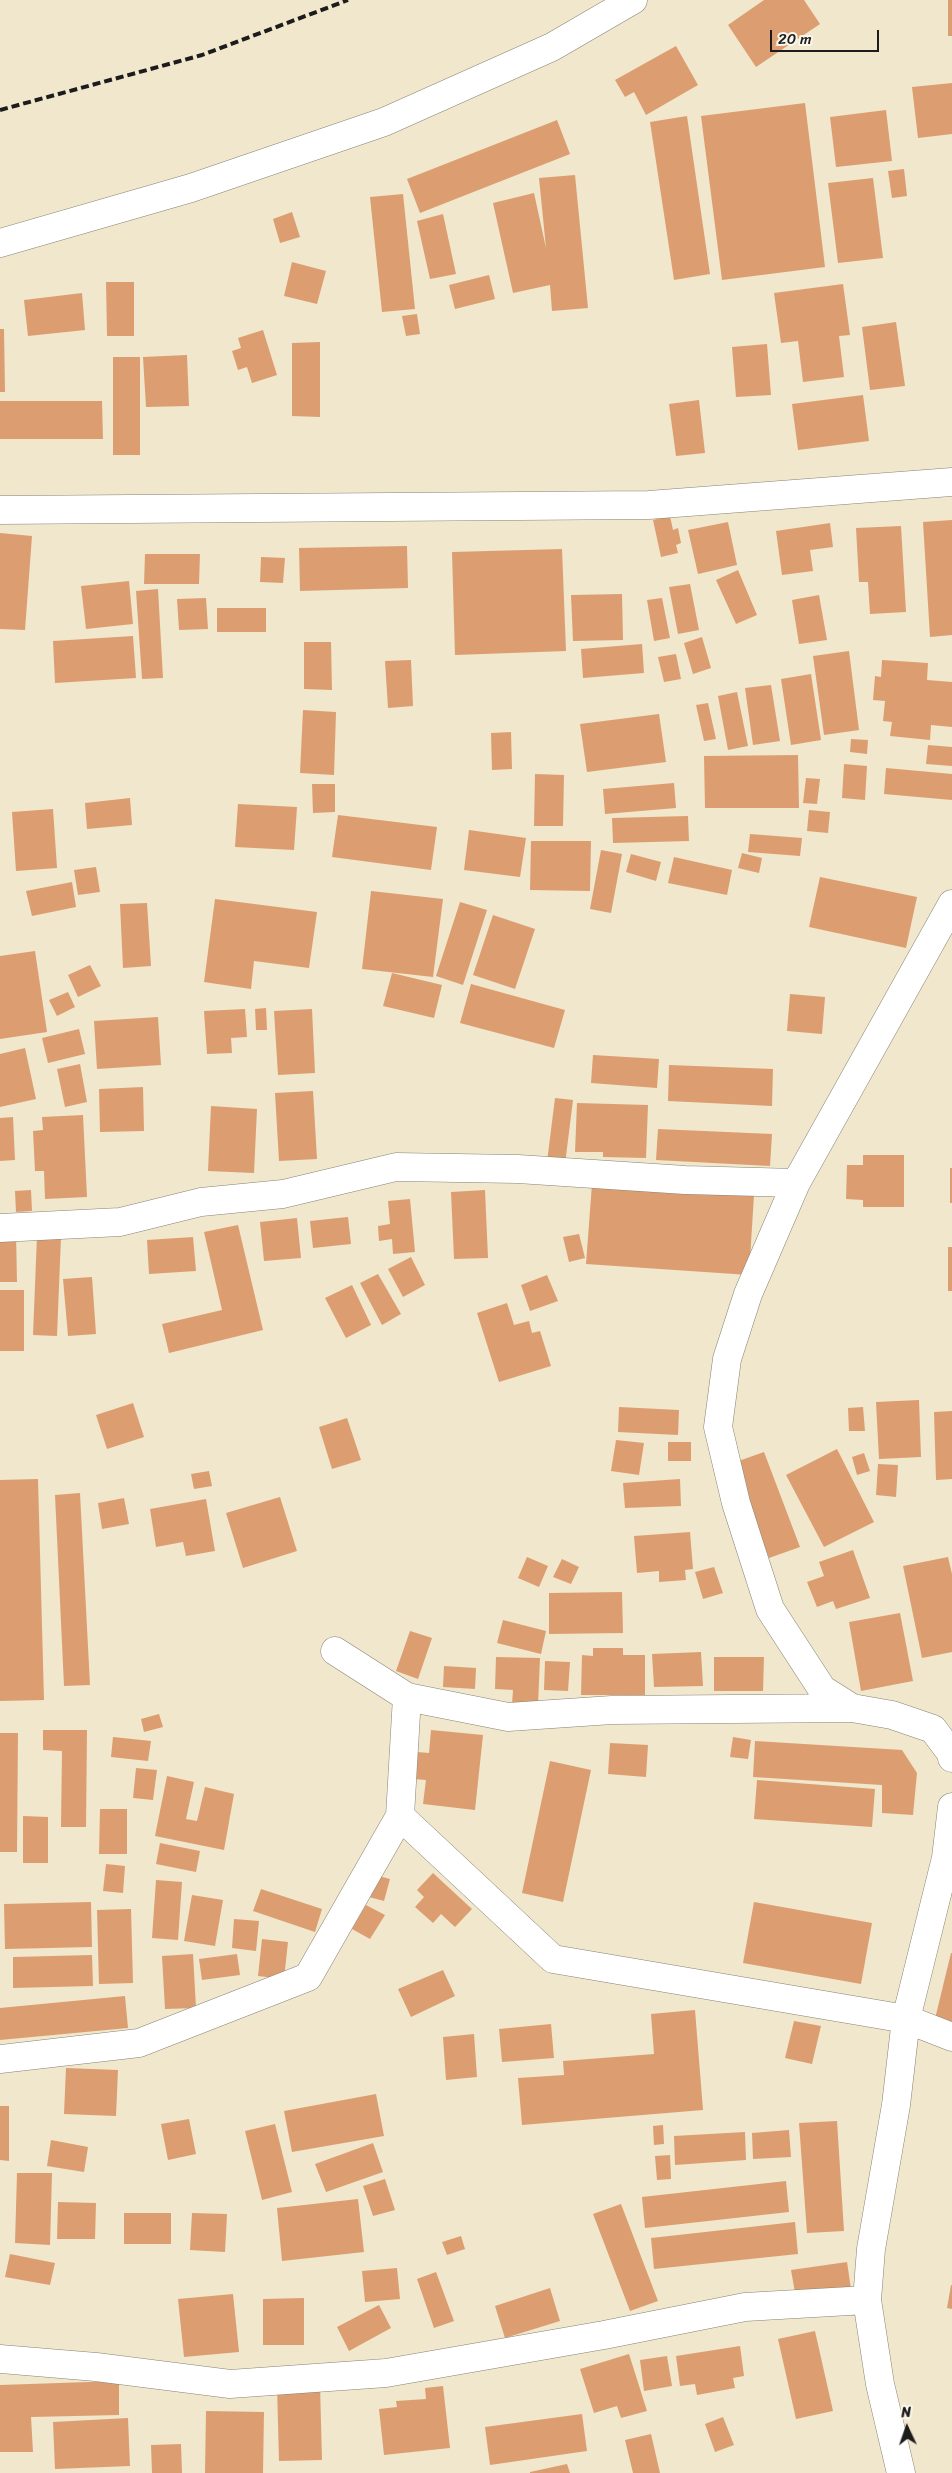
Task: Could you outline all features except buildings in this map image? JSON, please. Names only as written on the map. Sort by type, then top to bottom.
[{"type":"street","points":[[0,243],[191,188],[384,122],[552,47],[633,0]]},
{"type":"street","points":[[0,510],[649,506],[952,482]]},
{"type":"street","points":[[852,1708],[822,1689],[770,1609],[736,1503],[718,1427],[727,1359],[748,1294],[796,1183],[952,904]]},
{"type":"street","points":[[0,1228],[120,1222],[201,1202],[283,1194],[396,1167],[518,1169],[685,1180],[796,1183]]},
{"type":"street","points":[[336,1651],[407,1696],[508,1717],[612,1710],[852,1708],[892,1715],[933,1729],[952,1753],[952,1758]]},
{"type":"street","points":[[0,2059],[139,2043],[308,1977],[400,1816],[407,1696]]},
{"type":"street","points":[[901,2473],[880,2384],[867,2300],[871,2249],[896,2105],[906,2019],[946,1858],[952,1807]]},
{"type":"street","points":[[400,1816],[553,1959],[906,2019],[952,2036]]},
{"type":"street","points":[[0,2359],[96,2367],[240,2383],[386,2372],[604,2335],[745,2307],[867,2300]]},
{"type":"railway","points":[[0,110],[202,55],[348,0]]}]
